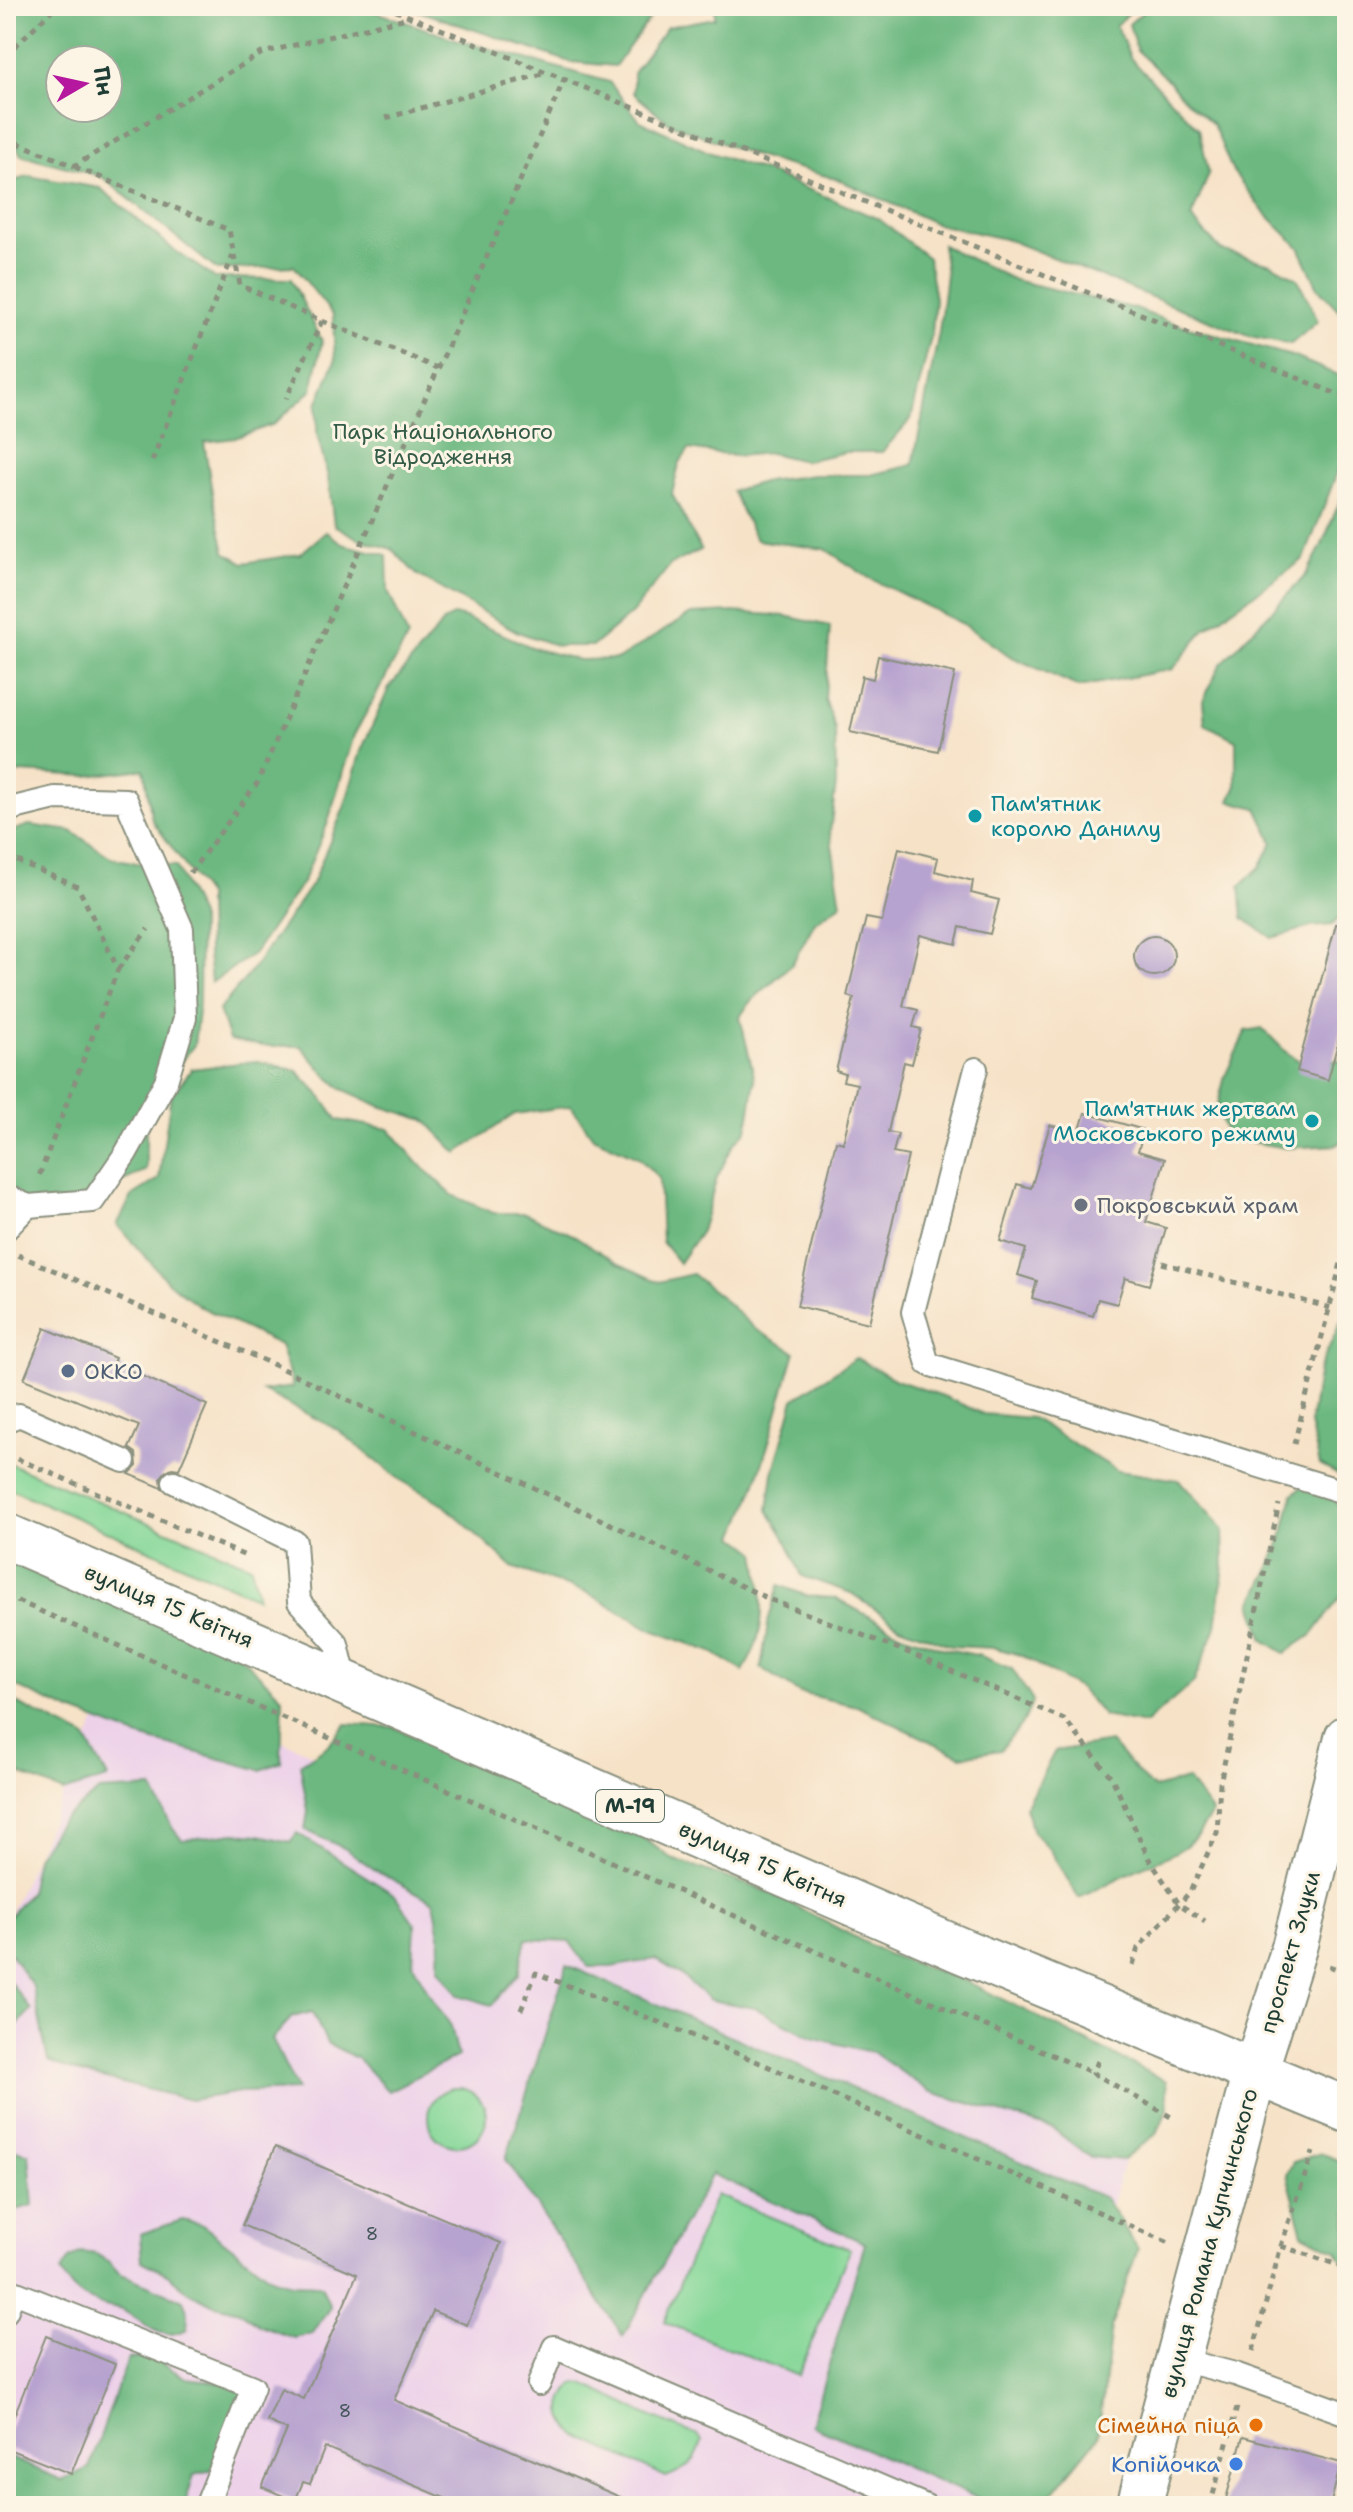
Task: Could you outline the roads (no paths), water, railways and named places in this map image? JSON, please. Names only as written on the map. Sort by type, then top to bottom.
[{"type":"main road","name":"вулиця 15 Квітня","points":[[6,1536],[960,1950],[1347,2110]]},
{"type":"main road","name":"проспект Злуки","points":[[1255,2072],[1294,1948],[1347,1738]]},
{"type":"main road","name":"вулиця Романа Купчинського","points":[[1139,2506],[1255,2072]]},
{"type":"lane","points":[[6,810],[55,798],[126,800],[182,929],[185,1018],[166,1081],[126,1153],[93,1201],[28,1206],[6,1196]]},
{"type":"lane","points":[[976,1069],[913,1312],[928,1364],[1347,1493]]},
{"type":"lane","points":[[6,1229],[28,1206]]},
{"type":"lane","points":[[6,1421],[19,1415],[124,1461]]},
{"type":"lane","points":[[174,1482],[295,1542],[299,1602],[337,1644],[346,1682]]},
{"type":"lane","points":[[6,2312],[14,2292],[253,2387],[208,2505]]},
{"type":"lane","points":[[539,2384],[554,2347],[926,2506]]},
{"type":"lane","points":[[1177,2359],[1235,2374],[1347,2414]]},
{"type":"place","name":"Пам'ятник королю Данилу","points":[[975,816]]},
{"type":"place","name":"Пам'ятник жертвам Московського режиму","points":[[1312,1121]]},
{"type":"place","name":"Покровський храм","points":[[1081,1205]]},
{"type":"place","name":"ОККО","points":[[68,1371]]},
{"type":"place","name":"Сімейна піца","points":[[1256,2425]]},
{"type":"place","name":"Копійочка","points":[[1236,2464]]},
{"type":"park label","name":"Парк Національного Відродження","points":[[443,444]]}]
